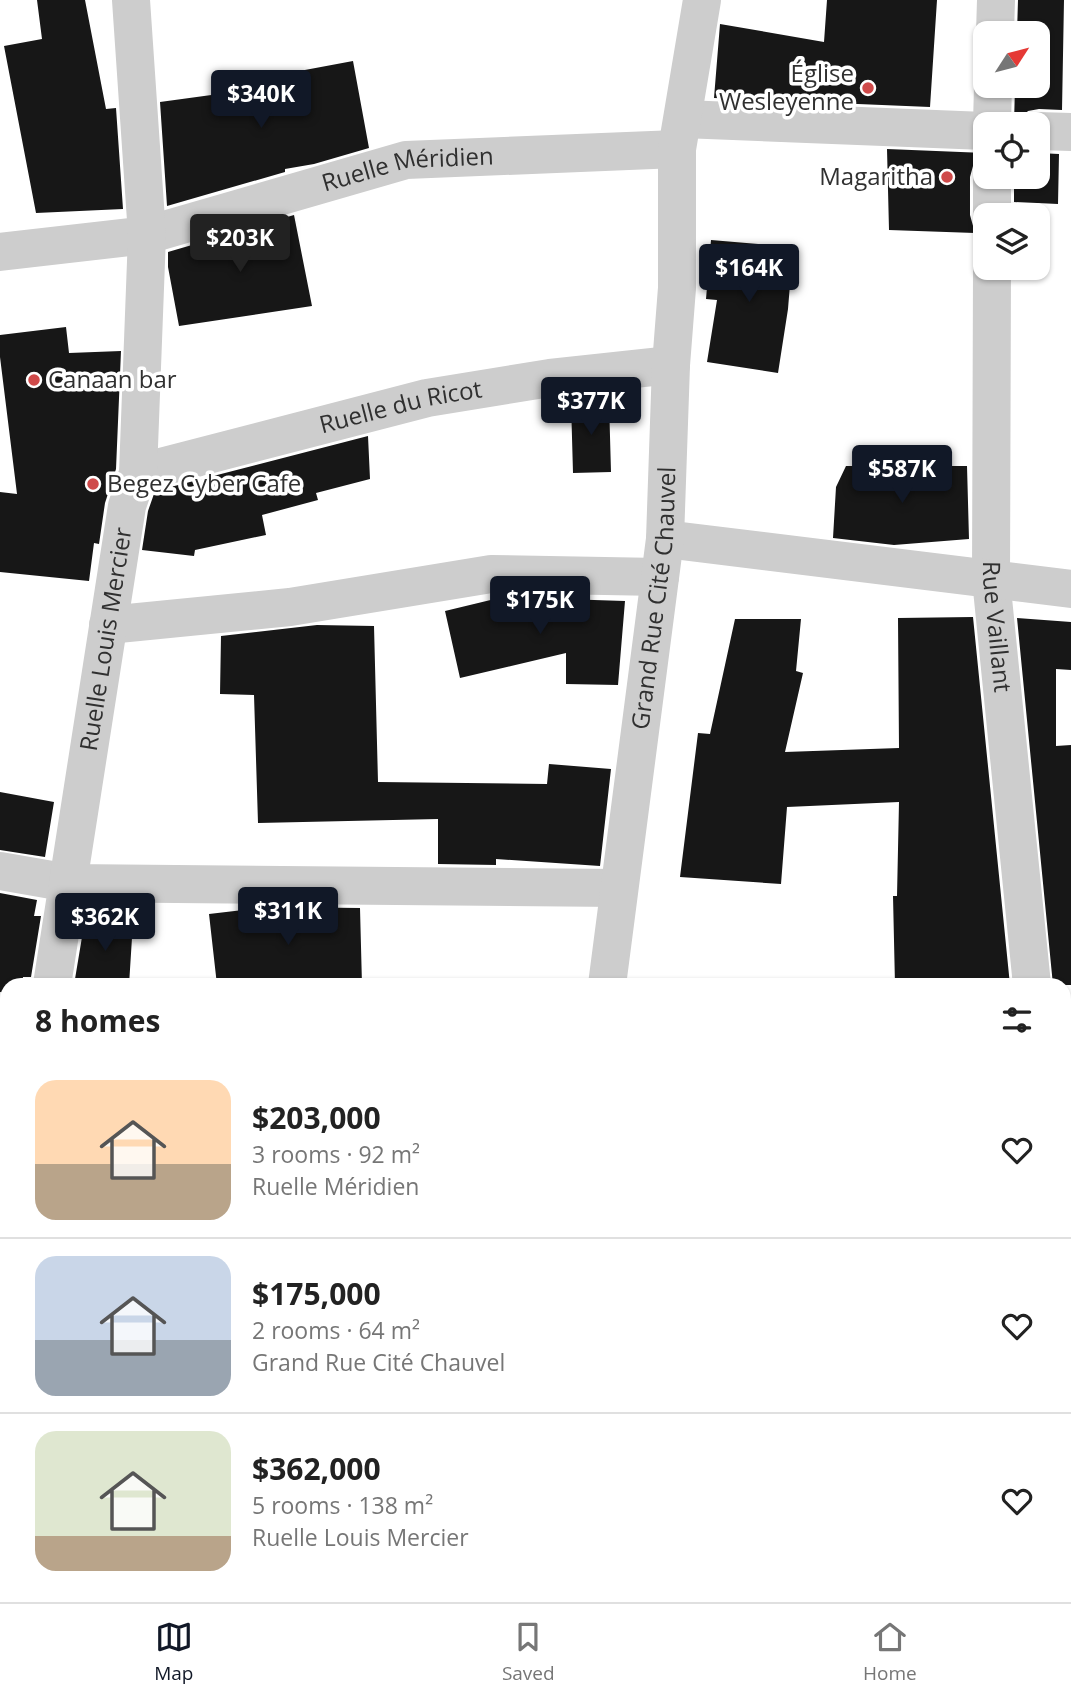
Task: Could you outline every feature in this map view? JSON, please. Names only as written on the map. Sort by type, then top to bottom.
[{"type":"street","name":"Ruelle Louis Mercier","points":[[53,978],[127,506],[138,473],[147,235],[131,0]]},
{"type":"street","name":"Grand Rue Cité Chauvel","points":[[608,978],[665,539],[670,365],[677,288],[680,134],[702,0]]},
{"type":"street","points":[[995,21],[996,0]]},
{"type":"street","name":"Ruelle Méridien","points":[[0,252],[147,235],[406,160],[680,134],[973,131]]},
{"type":"street","points":[[1050,131],[1071,132]]},
{"type":"street","name":"Rue Vaillant","points":[[992,280],[991,579],[1031,978]]},
{"type":"street","name":"Ruelle du Ricot","points":[[138,473],[427,398],[550,379],[670,365]]},
{"type":"street","points":[[665,539],[1071,589]]},
{"type":"street","points":[[108,625],[290,607],[491,574],[660,577]]},
{"type":"street","points":[[0,871],[69,883],[619,888]]},
{"type":"building","points":[[37,0],[85,0],[106,109],[116,108],[123,209],[36,213],[4,46],[42,39]]},
{"type":"building","points":[[827,0],[937,0],[930,107],[714,98],[720,24],[824,42]]},
{"type":"building","points":[[1018,0],[1064,0],[1062,110],[1014,112],[1015,98],[1050,98],[1050,21],[1017,21]]},
{"type":"building","points":[[353,61],[369,148],[314,164],[285,169],[285,172],[167,206],[160,102],[248,90],[246,81]]},
{"type":"building","points":[[887,149],[973,153],[970,215],[973,233],[889,230]]},
{"type":"building","points":[[1050,154],[1059,154],[1058,204],[1014,202],[1014,189],[1050,189]]},
{"type":"building","points":[[294,215],[312,306],[179,326],[168,267],[168,252]]},
{"type":"building","points":[[711,240],[793,247],[788,309],[778,373],[707,362],[717,300],[706,299]]},
{"type":"building","points":[[66,327],[69,353],[121,351],[116,469],[105,503],[99,544],[94,543],[89,581],[0,572],[0,492],[17,494],[0,357],[0,335]]},
{"type":"building","points":[[609,401],[611,472],[573,473],[571,402]]},
{"type":"building","points":[[368,436],[370,479],[316,493],[318,500],[262,515],[266,535],[195,550],[194,556],[142,550],[148,511],[155,491]]},
{"type":"building","points":[[846,466],[967,466],[969,539],[894,545],[833,538],[836,487]]},
{"type":"building","points":[[503,597],[625,601],[618,685],[566,684],[566,653],[460,678],[445,611]]},
{"type":"building","points":[[973,617],[1009,978],[895,978],[893,896],[897,896],[899,802],[787,807],[781,884],[680,877],[698,733],[710,734],[735,619],[801,619],[796,671],[803,673],[785,752],[899,748],[898,618]]},
{"type":"building","points":[[1017,618],[1071,622],[1071,670],[1056,669],[1056,746],[1071,745],[1071,978],[1052,978]]},
{"type":"building","points":[[317,625],[374,626],[378,782],[547,784],[549,764],[611,769],[600,866],[496,859],[496,865],[438,864],[438,819],[258,823],[254,695],[220,694],[221,636]]},
{"type":"building","points":[[0,792],[54,802],[45,857],[0,850]]},
{"type":"building","points":[[0,893],[37,900],[34,916],[41,916],[31,977],[0,978]]},
{"type":"building","points":[[270,907],[360,908],[362,978],[216,978],[209,914]]},
{"type":"building","points":[[85,919],[133,922],[129,978],[75,978]]},
{"type":"place","name":"Église Wesleyenne","points":[[868,88]]},
{"type":"place","name":"Magaritha","points":[[947,177]]},
{"type":"place","name":"Canaan bar","points":[[34,380]]},
{"type":"place","name":"Begez Cyber Cafe","points":[[93,484]]}]
